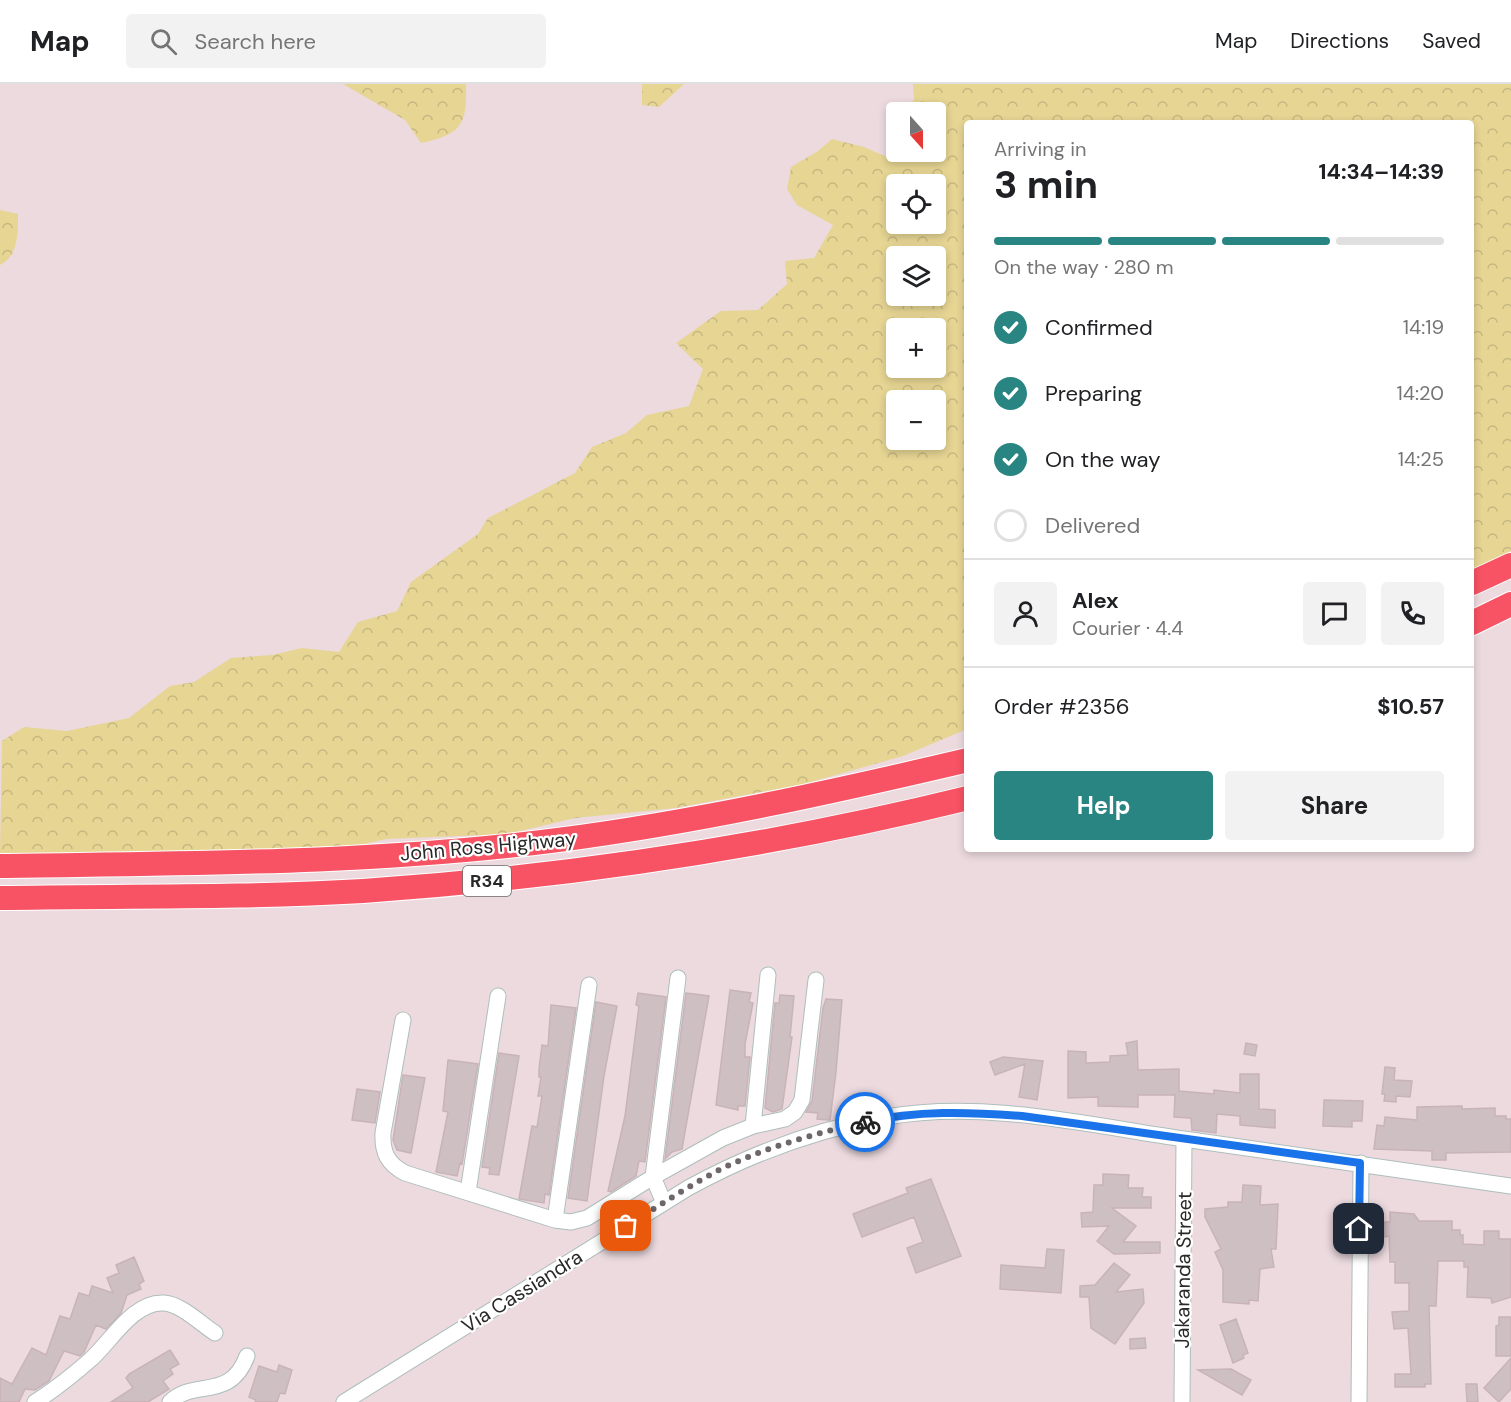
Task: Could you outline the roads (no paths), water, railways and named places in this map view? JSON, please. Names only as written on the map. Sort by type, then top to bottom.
[{"type":"main road","points":[[1474,582],[1511,565]]},
{"type":"main road","points":[[1474,622],[1511,604]]},
{"type":"main road","name":"John Ross Highway","points":[[0,866],[316,859],[398,855],[558,840],[818,796],[964,761]]},
{"type":"main road","name":"John Ross Highway","points":[[0,898],[360,891],[514,879],[673,858],[863,824],[964,799]]},
{"type":"street","points":[[753,1126],[768,975]]},
{"type":"street","points":[[664,1203],[653,1177],[678,978]]},
{"type":"street","points":[[403,1020],[383,1133],[384,1152],[394,1167],[405,1173],[555,1220],[571,1222],[587,1218],[653,1177],[723,1138],[753,1126],[790,1116],[802,1100],[816,980]]},
{"type":"street","points":[[555,1220],[589,986]]},
{"type":"street","points":[[468,1192],[498,996]]},
{"type":"street","name":"Via Cassiandra","points":[[344,1402],[724,1168],[758,1153],[814,1134],[888,1116],[976,1113],[1065,1120],[1511,1186]]},
{"type":"street","name":"Jakaranda Street","points":[[1182,1402],[1184,1139]]},
{"type":"street","points":[[1359,1402],[1360,1163]]},
{"type":"street","points":[[35,1402],[91,1359],[125,1322],[150,1306],[162,1302],[173,1304],[215,1333]]},
{"type":"street","points":[[170,1402],[187,1392],[203,1394],[220,1390],[240,1374],[247,1356]]}]
